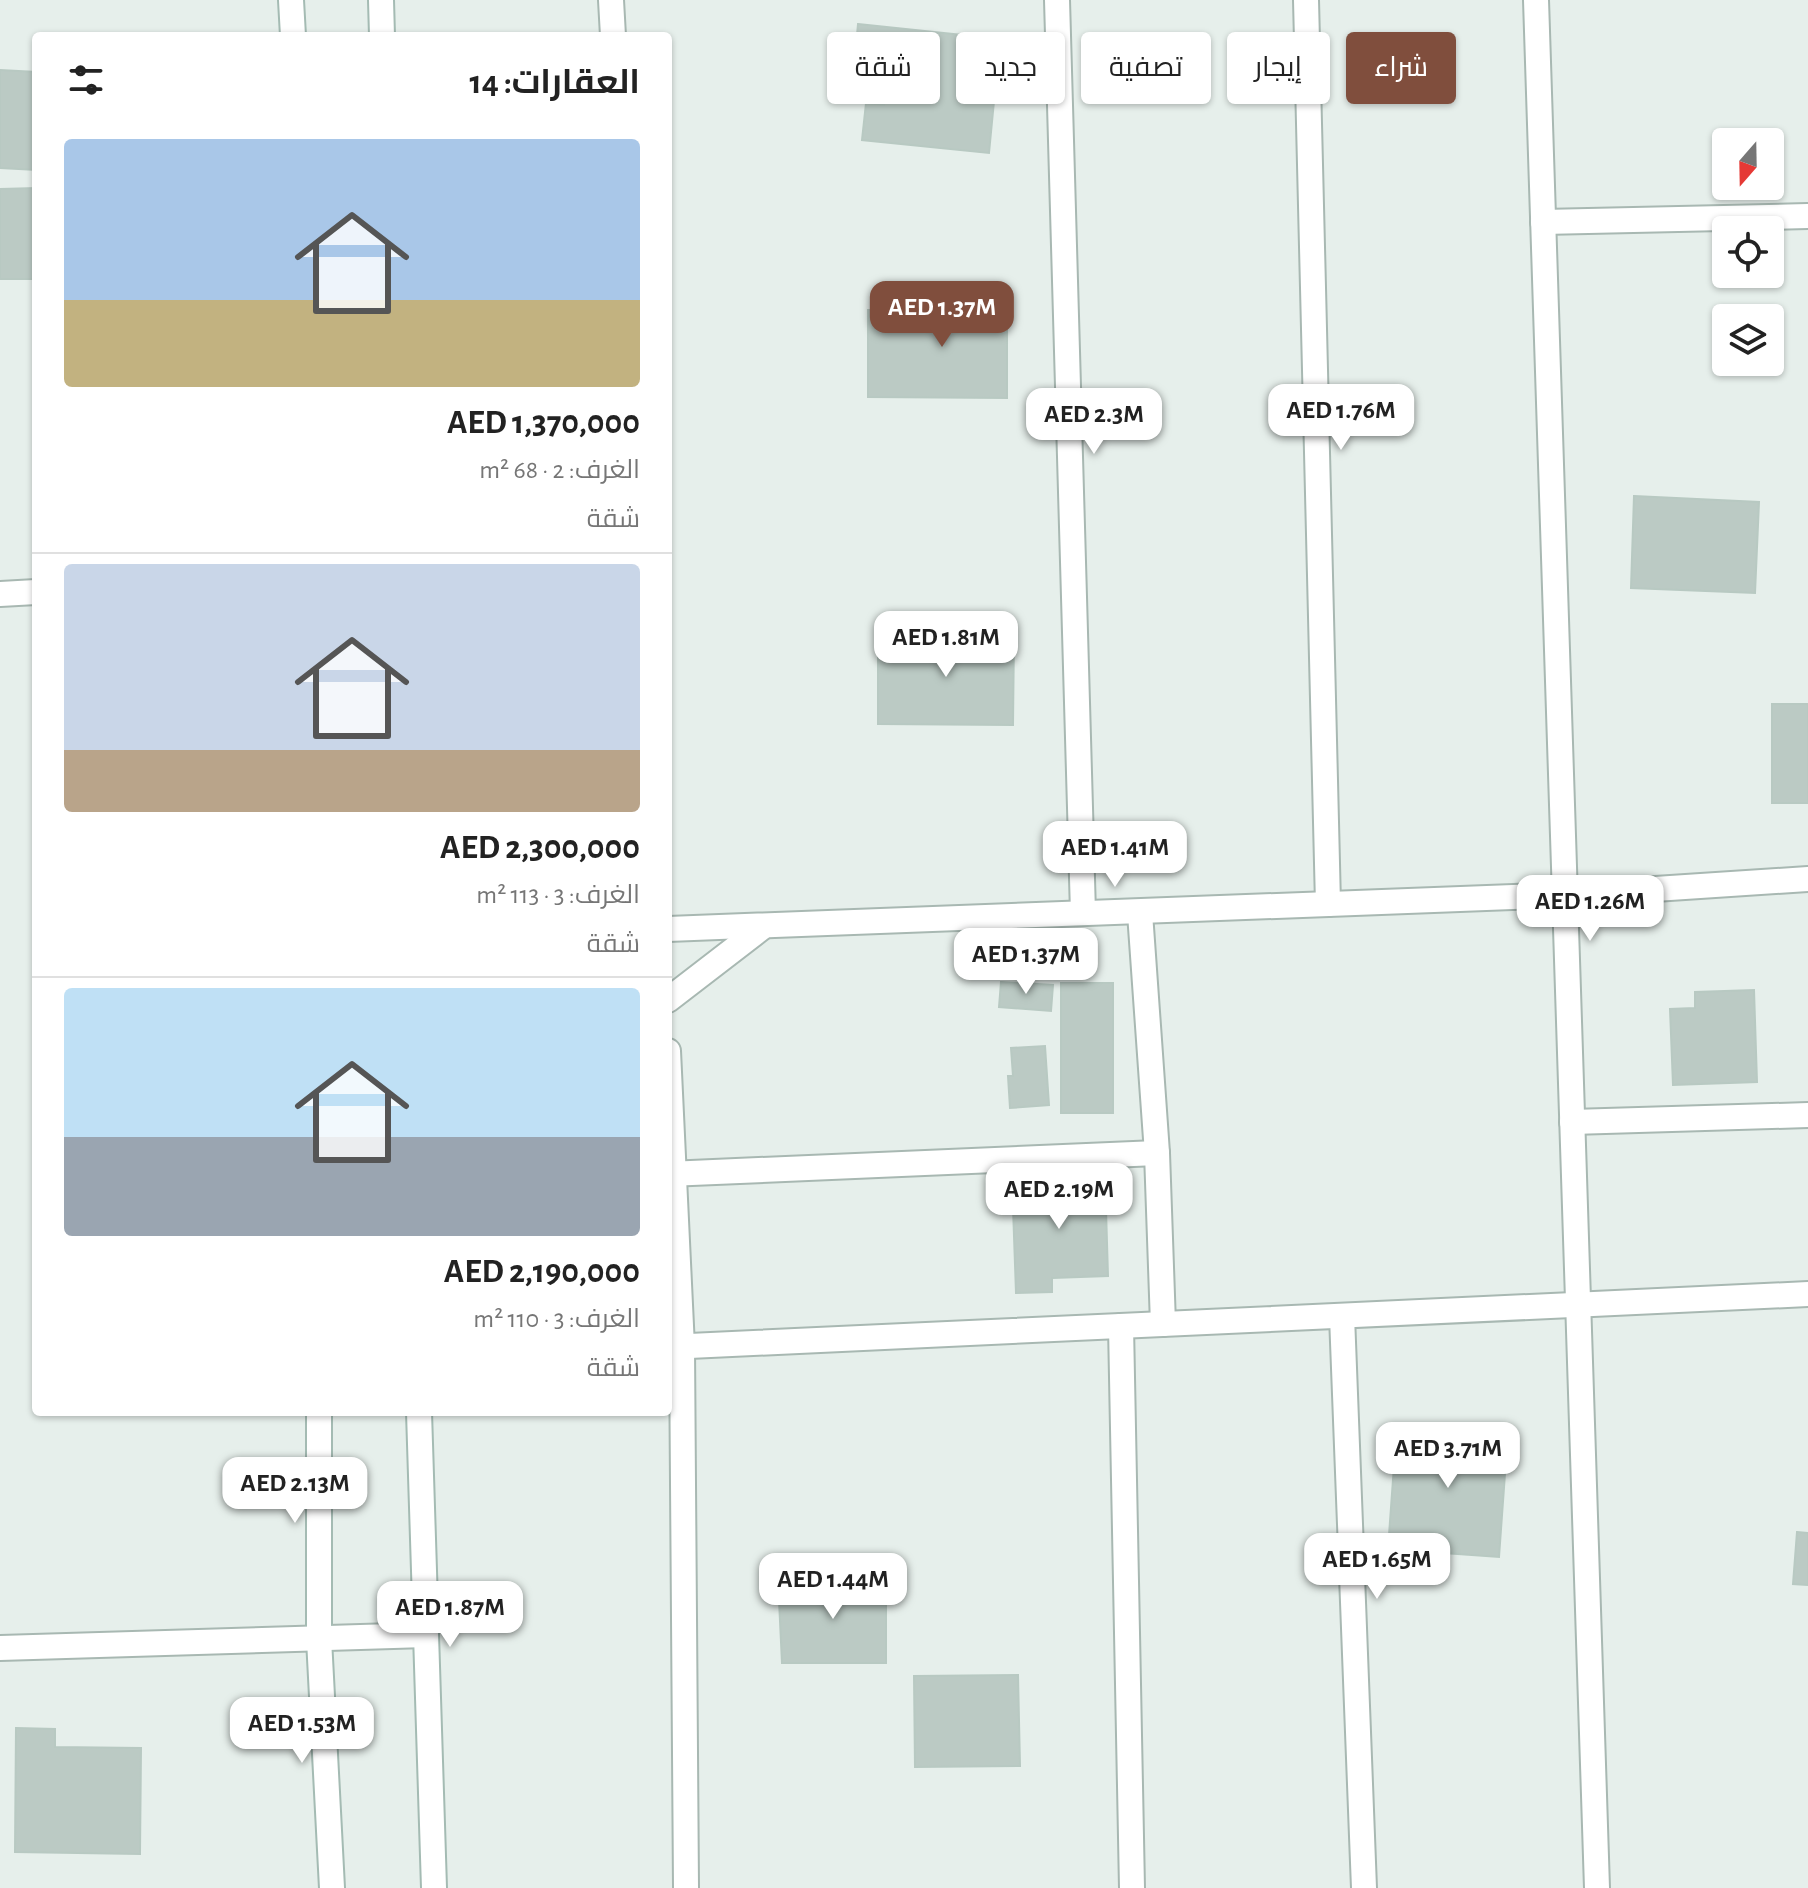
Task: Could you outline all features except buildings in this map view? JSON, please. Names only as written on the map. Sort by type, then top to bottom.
[{"type":"street","points":[[291,0],[293,32]]},
{"type":"street","points":[[381,0],[382,32]]},
{"type":"street","points":[[611,0],[613,32]]},
{"type":"street","points":[[1057,0],[1083,913]]},
{"type":"street","points":[[1306,0],[1328,904]]},
{"type":"street","points":[[1536,0],[1597,1888]]},
{"type":"street","points":[[1543,222],[1808,216]]},
{"type":"street","points":[[0,594],[32,592]]},
{"type":"street","points":[[672,929],[1564,895],[1808,879]]},
{"type":"street","points":[[1140,913],[1157,1153],[1163,1324]]},
{"type":"street","points":[[672,997],[764,926]]},
{"type":"street","points":[[1572,1122],[1808,1115]]},
{"type":"street","points":[[672,1174],[1157,1153]]},
{"type":"street","points":[[672,1217],[686,1888]]},
{"type":"street","points":[[675,1347],[1808,1294]]},
{"type":"street","points":[[1342,1316],[1364,1888]]},
{"type":"street","points":[[1121,1326],[1132,1888]]},
{"type":"street","points":[[319,1416],[319,1639],[332,1888]]},
{"type":"street","points":[[419,1416],[434,1888]]},
{"type":"street","points":[[0,1648],[426,1635]]}]
